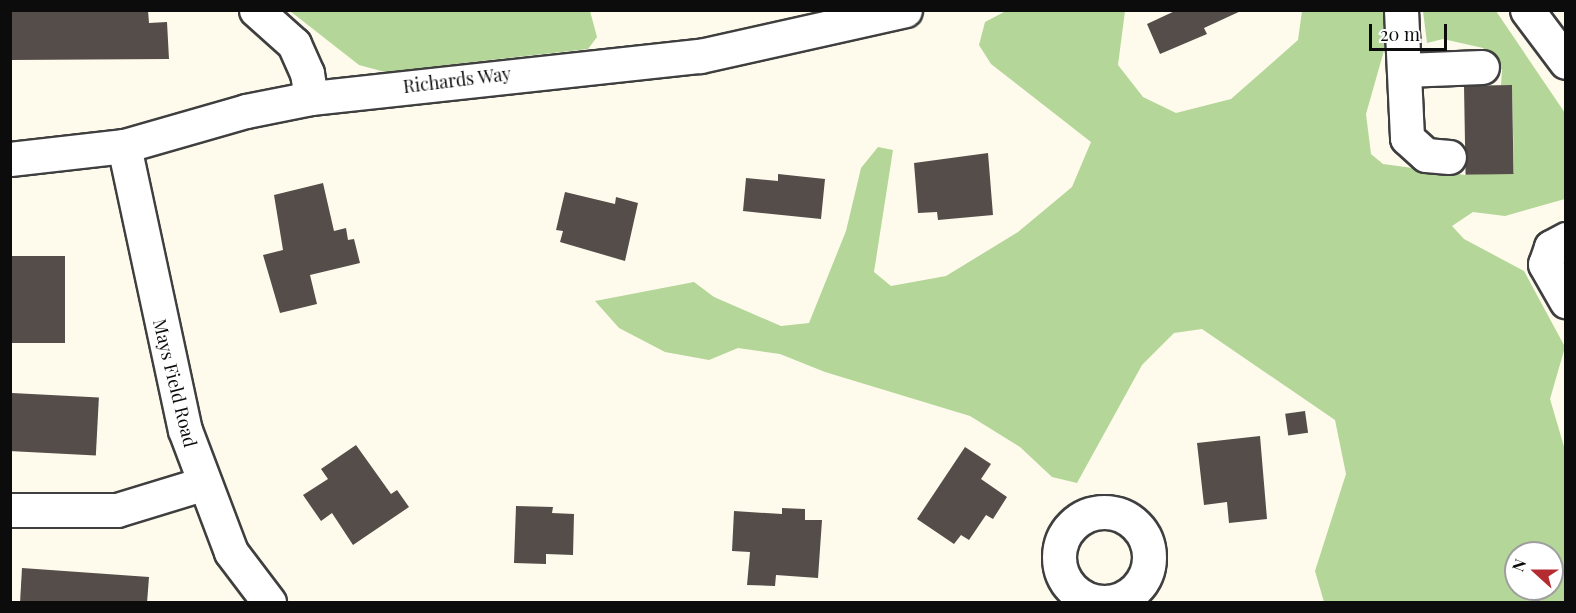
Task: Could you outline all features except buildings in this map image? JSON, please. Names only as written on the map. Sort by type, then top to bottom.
[{"type":"street","points":[[256,10],[294,44],[307,73],[311,98]]},
{"type":"street","name":"Richards Way","points":[[10,159],[124,146],[246,111],[311,98],[700,56],[905,10]]},
{"type":"street","points":[[1401,10],[1407,138],[1426,155],[1449,157]]},
{"type":"street","points":[[1535,14],[1566,62]]},
{"type":"street","points":[[1404,70],[1482,67]]},
{"type":"street","name":"Mays Field Road","points":[[124,146],[175,395],[202,484],[231,552],[269,603]]},
{"type":"street","points":[[1566,239],[1551,247],[1545,264],[1566,301]]},
{"type":"street","points":[[10,510],[117,510],[202,484]]},
{"type":"green space","points":[[290,11],[590,11],[597,37],[588,49],[385,72],[359,65]]},
{"type":"green space","points":[[1006,11],[1125,11],[1118,65],[1143,97],[1176,113],[1231,99],[1298,40],[1302,11],[1387,11],[1385,47],[1366,114],[1371,154],[1383,164],[1465,175],[1514,173],[1512,85],[1501,85],[1502,70],[1483,48],[1443,39],[1427,43],[1423,11],[1496,11],[1565,113],[1565,199],[1505,216],[1473,212],[1452,226],[1464,239],[1524,271],[1565,347],[1550,399],[1565,450],[1565,602],[1324,602],[1315,571],[1346,474],[1335,420],[1202,329],[1174,333],[1142,365],[1077,483],[1052,477],[1020,447],[970,416],[825,372],[780,354],[738,348],[709,360],[665,352],[619,328],[595,301],[694,282],[714,297],[781,326],[809,323],[846,231],[861,168],[878,147],[893,150],[874,272],[891,286],[946,276],[1018,232],[1072,187],[1091,142],[991,64],[979,45],[985,22]]}]
